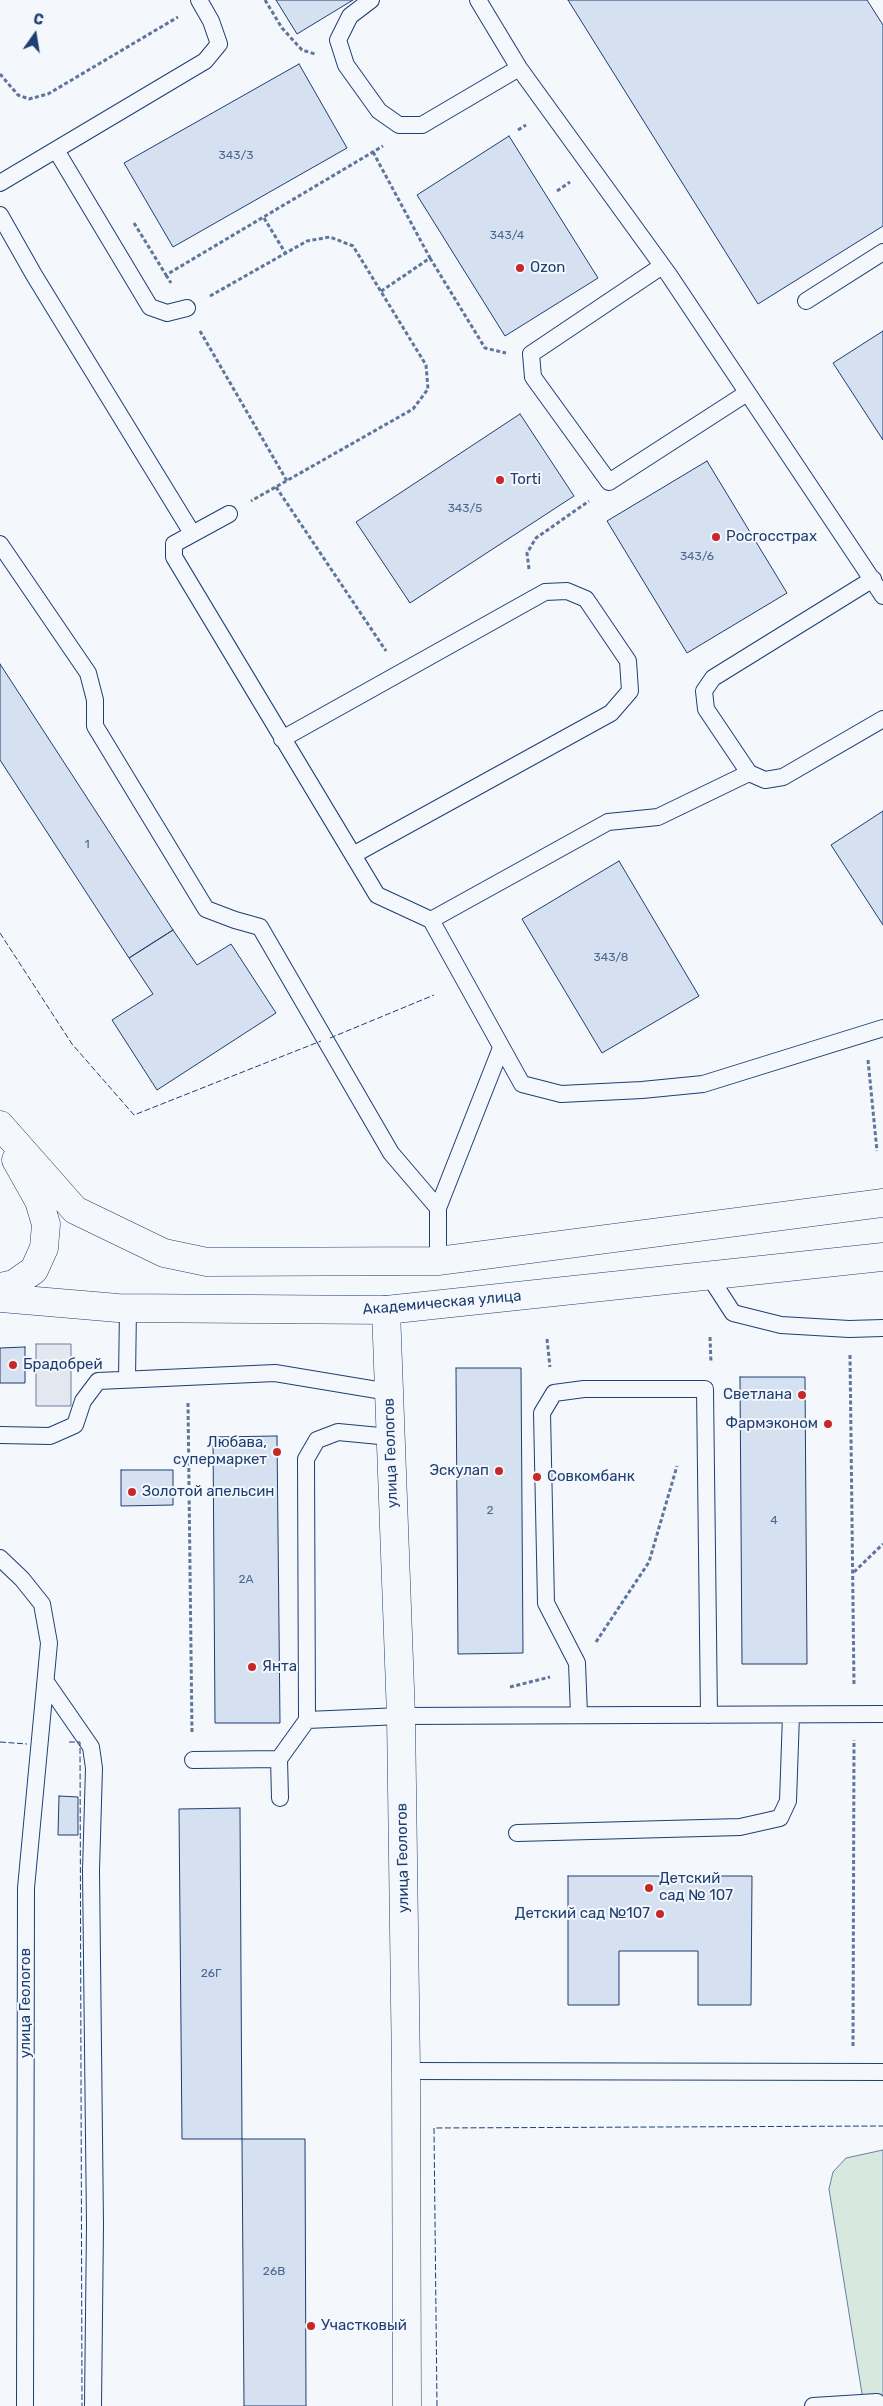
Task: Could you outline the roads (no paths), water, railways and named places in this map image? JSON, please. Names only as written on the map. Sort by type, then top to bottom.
[{"type":"main road","points":[[0,1125],[75,1210],[164,1253],[207,1262],[438,1261],[883,1203]]},
{"type":"main road","points":[[0,1130],[39,1201],[46,1224],[44,1248],[34,1270],[14,1284],[0,1287]]},
{"type":"main road","name":"Академическая улица","points":[[0,1298],[128,1308],[386,1310],[883,1257]]},
{"type":"main road","name":"улица Геологов","points":[[386,1310],[401,1716],[406,2071],[407,2406]]},
{"type":"lane","points":[[371,0],[350,16],[338,40],[346,65],[379,111],[399,125],[422,125],[519,68]]},
{"type":"lane","points":[[478,0],[519,68],[662,266],[883,596]]},
{"type":"lane","points":[[0,183],[205,61],[219,44],[211,21],[200,2]]},
{"type":"lane","points":[[56,150],[150,307],[167,313],[187,308]]},
{"type":"lane","points":[[0,215],[34,275],[192,533]]},
{"type":"lane","points":[[806,301],[883,252]]},
{"type":"lane","points":[[662,266],[531,354],[533,377],[609,482],[747,393]]},
{"type":"lane","points":[[229,514],[174,544],[174,557],[377,895],[431,920],[522,1084],[560,1094],[642,1090],[703,1084],[883,1028]]},
{"type":"lane","points":[[0,544],[88,673],[95,700],[95,726],[206,909],[260,927],[391,1153],[438,1208]]},
{"type":"lane","points":[[873,579],[713,678],[704,691],[706,709],[749,773],[765,780],[783,777],[883,719]]},
{"type":"lane","points":[[282,739],[545,592],[567,591],[586,599],[628,661],[630,691],[611,713],[353,855]]},
{"type":"lane","points":[[431,920],[608,822],[658,817],[749,773]]},
{"type":"lane","points":[[438,1261],[438,1208],[501,1048]]},
{"type":"lane","points":[[709,1276],[733,1313],[781,1325],[849,1329],[883,1328]]},
{"type":"lane","points":[[126,1379],[128,1308]]},
{"type":"lane","points":[[0,1434],[50,1436],[75,1425],[83,1401],[98,1381],[275,1373],[389,1392]]},
{"type":"lane","points":[[579,1715],[577,1663],[546,1603],[542,1413],[554,1393],[584,1389],[705,1389],[709,1715]]},
{"type":"lane","points":[[280,1798],[279,1759],[307,1720],[306,1458],[317,1440],[338,1432],[390,1437]]},
{"type":"lane","name":"улица Геологов","points":[[0,1558],[22,1579],[42,1604],[49,1643],[26,1888],[25,2406]]},
{"type":"lane","points":[[46,1682],[91,1747],[94,1768],[91,1870],[96,2225],[93,2406]]},
{"type":"lane","points":[[517,1833],[740,1827],[780,1818],[788,1802],[791,1714]]},
{"type":"lane","points":[[307,1720],[401,1716],[883,1714]]},
{"type":"lane","points":[[192,1760],[279,1759]]},
{"type":"lane","points":[[406,2071],[883,2072]]},
{"type":"lane","points":[[813,2406],[877,2402]]},
{"type":"place","name":"Ozon","points":[[520,268]]},
{"type":"place","name":"Torti","points":[[500,480]]},
{"type":"place","name":"Росгосстрах","points":[[716,537]]},
{"type":"place","name":"Брадобрей","points":[[13,1365]]},
{"type":"place","name":"Светлана","points":[[802,1395]]},
{"type":"place","name":"Фармэконом","points":[[828,1424]]},
{"type":"place","name":"Любава, супермаркет","points":[[277,1452]]},
{"type":"place","name":"Эскулап","points":[[499,1471]]},
{"type":"place","name":"Совкомбанк","points":[[537,1477]]},
{"type":"place","name":"Золотой апельсин","points":[[132,1492]]},
{"type":"place","name":"Янта","points":[[252,1667]]},
{"type":"place","name":"Детский сад № 107","points":[[649,1888]]},
{"type":"place","name":"Детский сад №107","points":[[660,1914]]},
{"type":"place","name":"Участковый","points":[[311,2326]]}]
